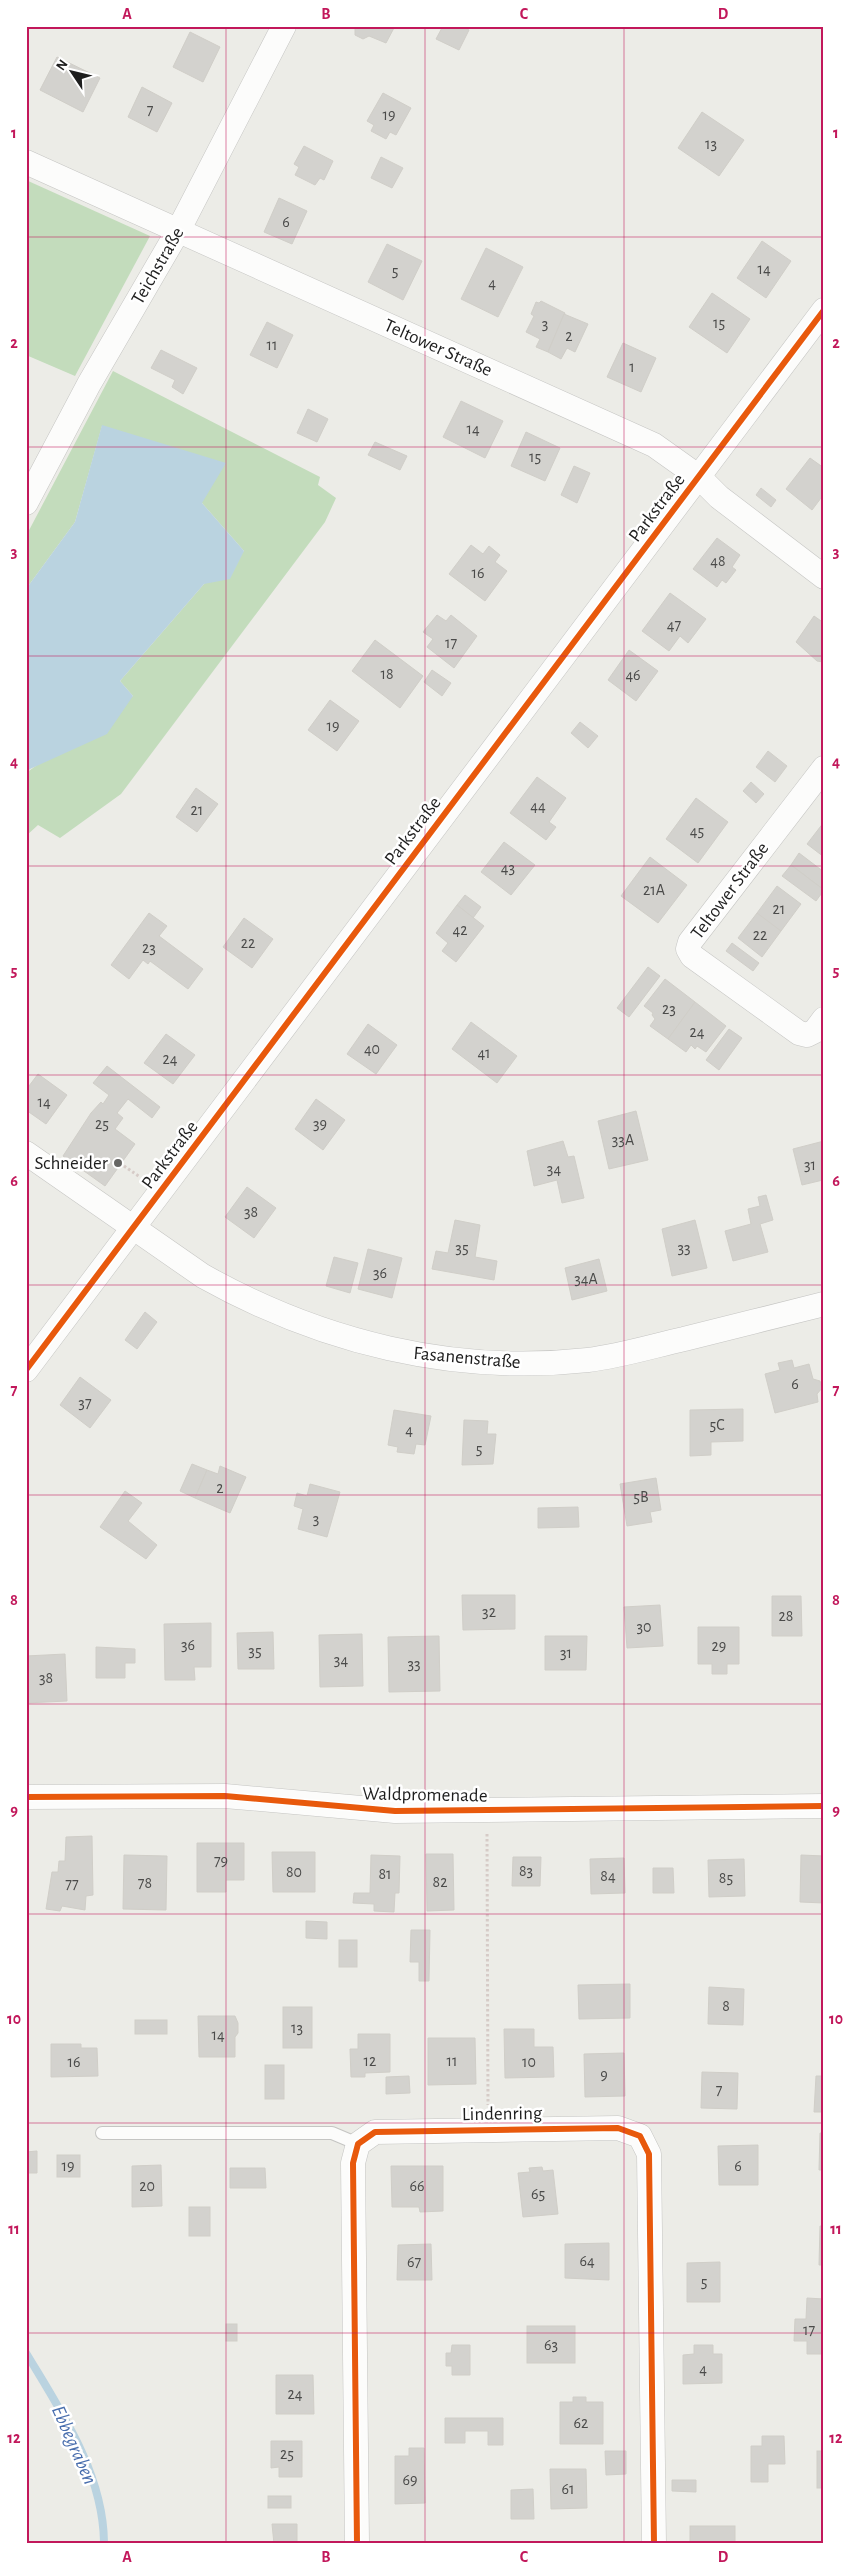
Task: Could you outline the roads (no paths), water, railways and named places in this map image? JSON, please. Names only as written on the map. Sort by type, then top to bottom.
[{"type":"street","name":"Teichstraße","points":[[26,503],[89,384],[178,230],[284,26]]},
{"type":"street","name":"Teltower Straße","points":[[26,162],[654,446],[699,477],[719,497],[824,577]]},
{"type":"street","name":"Parkstraße","points":[[26,1370],[824,310]]},
{"type":"street","name":"Teltower Straße","points":[[824,768],[690,942],[688,950],[692,956],[799,1033],[807,1036],[815,1031],[824,1019]]},
{"type":"street","name":"Fasanenstraße","points":[[26,1153],[203,1276],[250,1301],[297,1321],[373,1346],[451,1360],[540,1364],[590,1360],[626,1353],[824,1304]]},
{"type":"street","name":"Waldpromenade","points":[[26,1797],[225,1796],[370,1810],[824,1806]]},
{"type":"street","name":"Lindenring","points":[[358,2144],[375,2132],[618,2128],[640,2136],[649,2154],[654,2544]]},
{"type":"street","points":[[357,2544],[353,2163],[358,2144]]},
{"type":"lane","points":[[102,2132],[332,2133],[358,2144]]},
{"type":"water","points":[[102,425],[226,463],[202,503],[244,551],[230,579],[204,584],[120,681],[133,696],[107,734],[30,769],[26,773],[26,589],[75,522]]},
{"type":"waterway","name":"Ebbegraben","points":[[26,2353],[66,2420],[89,2468],[102,2518],[104,2544]]},
{"type":"place","name":"Schneider","points":[[118,1163]]}]
